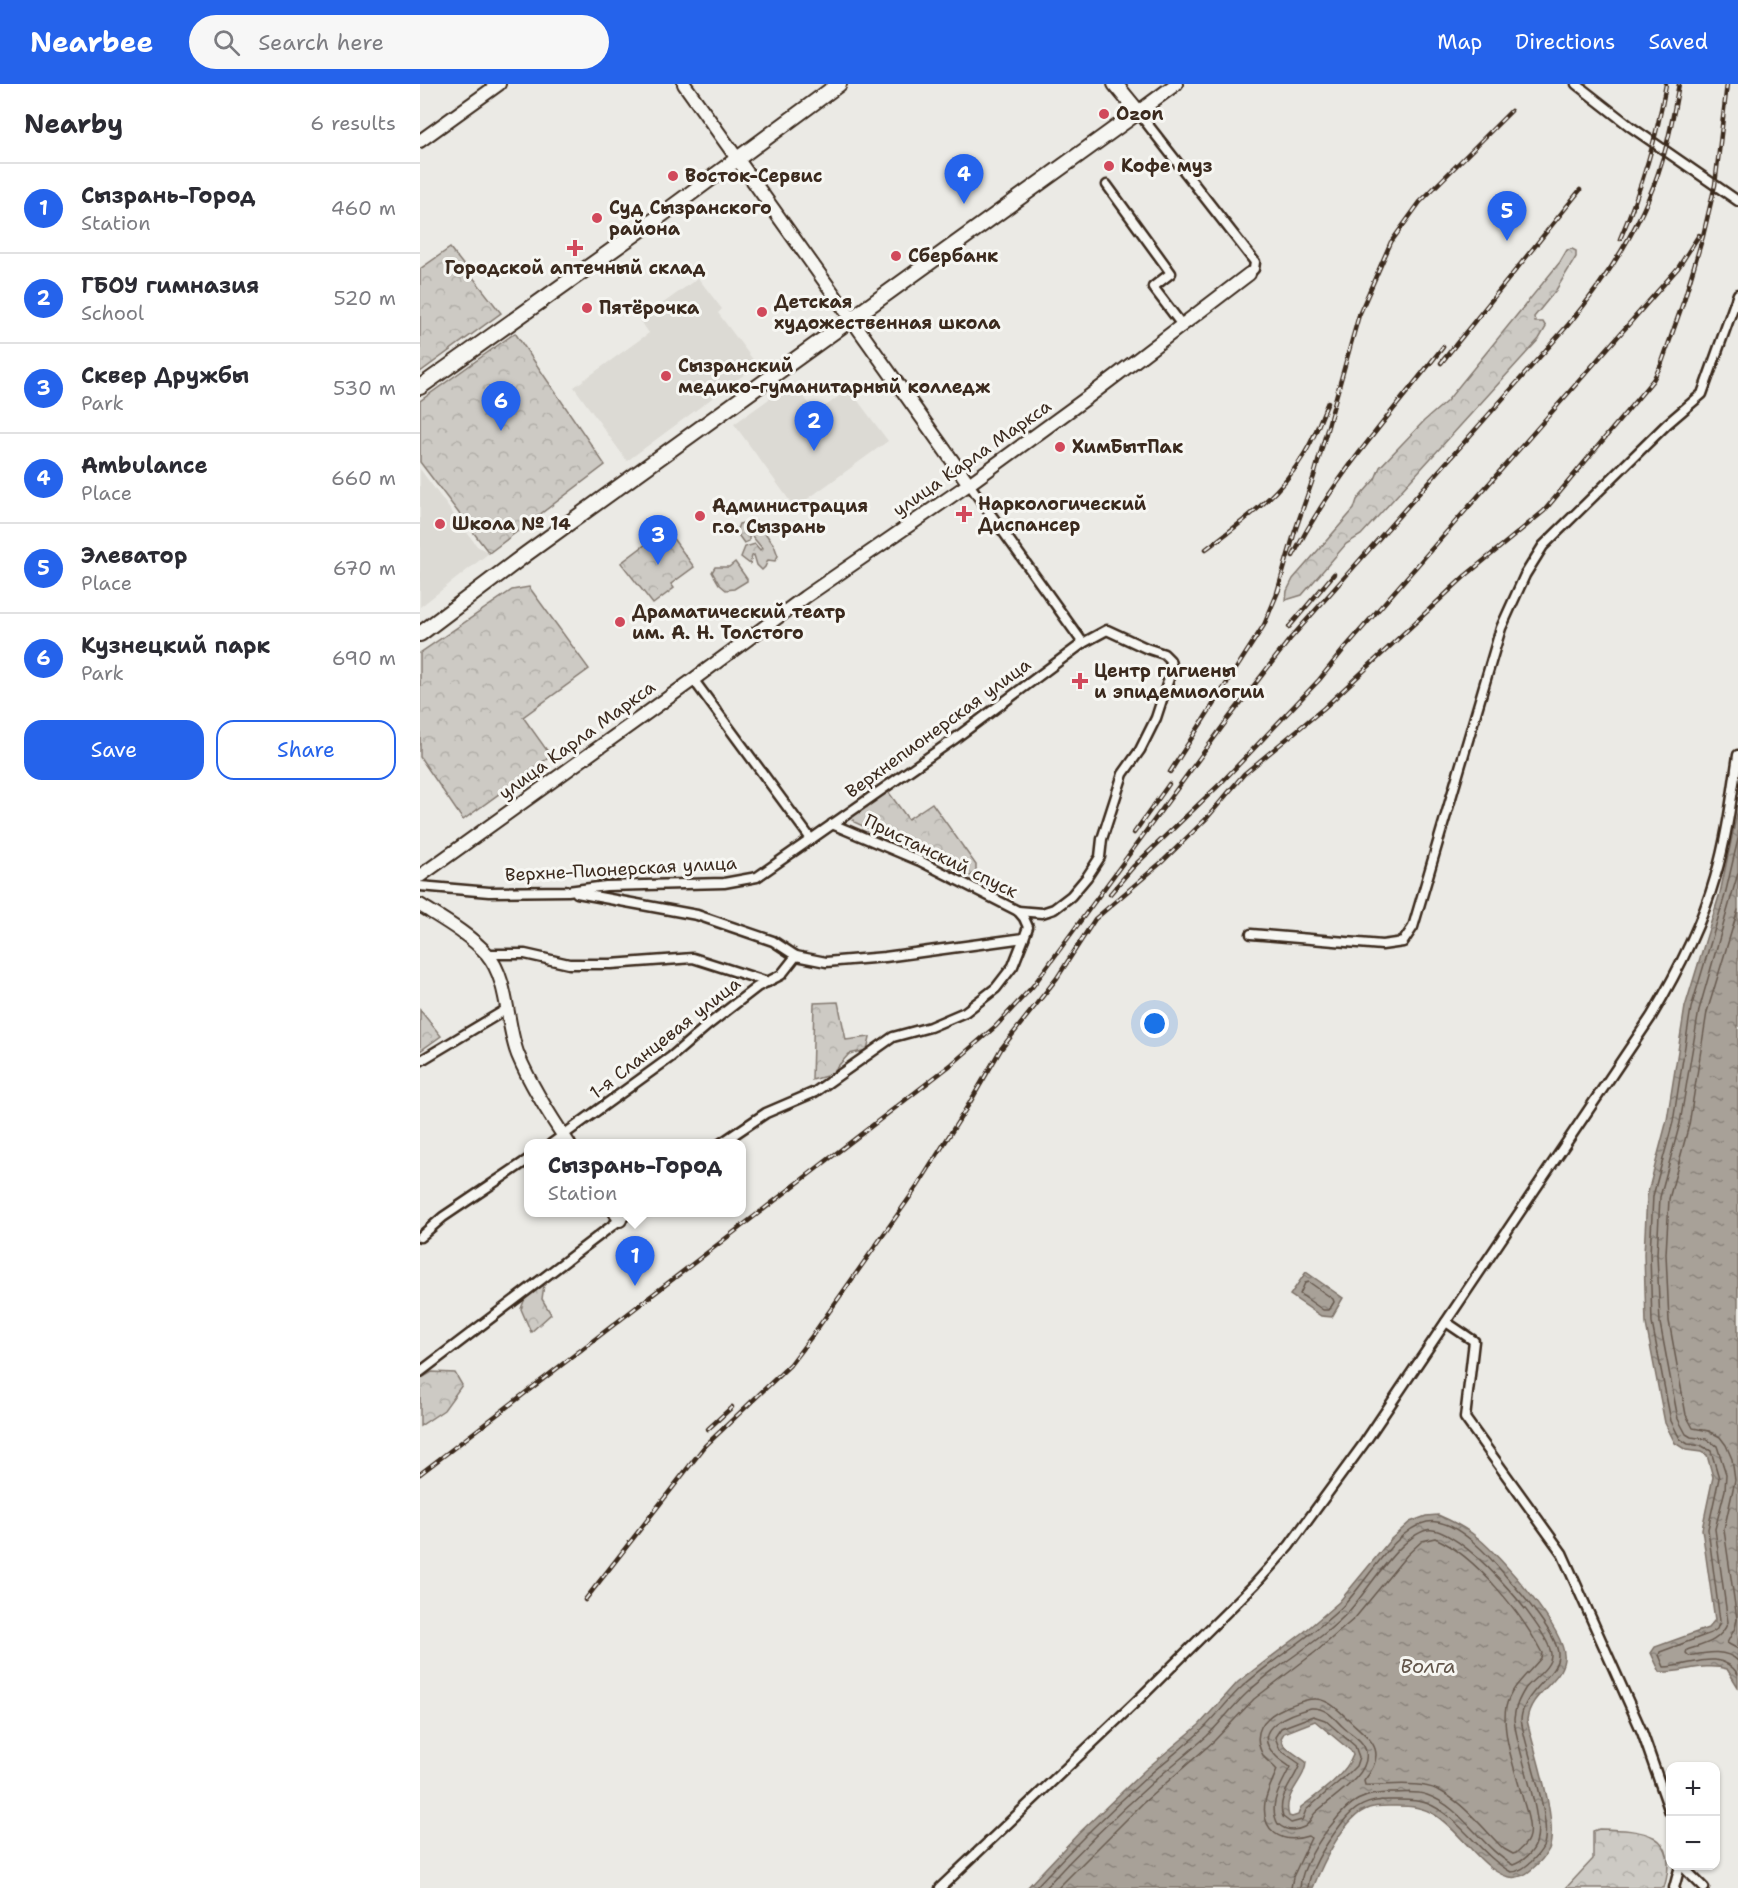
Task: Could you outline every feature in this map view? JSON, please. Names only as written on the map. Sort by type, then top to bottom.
[{"type":"main road","points":[[420,387],[839,84]]},
{"type":"main road","points":[[420,634],[526,554],[1138,112],[1115,84]]},
{"type":"street","points":[[420,141],[500,84]]},
{"type":"street","points":[[684,84],[1083,643]]},
{"type":"street","points":[[1176,84],[1138,112],[1255,262],[1254,269],[1249,274]]},
{"type":"street","points":[[1576,84],[1631,127],[1738,201]]},
{"type":"street","points":[[1107,185],[1171,273],[1153,287],[1182,325]]},
{"type":"street","name":"улица Карла Маркса","points":[[420,876],[805,597],[969,484],[1249,274]]},
{"type":"street","points":[[1251,934],[1382,945],[1403,942],[1413,927],[1501,628],[1525,575],[1543,546],[1667,424],[1702,394],[1738,294]]},
{"type":"street","name":"Верхнепионерская улица","points":[[812,839],[946,745],[1083,643],[1107,630],[1164,654],[1170,660],[1172,669],[1156,718],[1140,750],[1123,774],[1102,839],[1100,857],[1071,896],[1054,909],[1042,913],[1018,911]]},
{"type":"street","points":[[693,680],[812,839]]},
{"type":"street","points":[[940,1888],[1142,1696],[1255,1584],[1289,1546],[1365,1442],[1651,1017],[1668,987],[1700,921],[1715,879],[1725,842],[1738,755]]},
{"type":"street","name":"Пристанский спуск","points":[[832,824],[920,861],[1018,911],[1028,927],[1024,938]]},
{"type":"street","name":"Верхне-Пионерская улица","points":[[420,886],[489,892],[568,891],[606,886],[724,882],[757,877],[812,839]]},
{"type":"street","points":[[568,891],[697,915],[773,940],[796,956],[826,962],[885,957],[1024,938],[1013,966],[996,988],[965,1012],[930,1027],[893,1037],[815,1092],[766,1113],[726,1139]]},
{"type":"street","points":[[420,905],[464,934],[487,954],[496,969],[518,1054],[540,1097],[566,1139]]},
{"type":"street","points":[[487,954],[525,954],[569,964],[611,964],[693,958],[768,982]]},
{"type":"street","name":"1-я Сланцевая улица","points":[[566,1139],[708,1025],[758,987],[781,975],[796,956]]},
{"type":"street","points":[[420,1062],[507,1009]]},
{"type":"street","points":[[420,1237],[443,1216],[524,1162]]},
{"type":"street","points":[[420,1372],[618,1217]]},
{"type":"street","points":[[1446,1322],[1474,1341],[1465,1418],[1562,1553],[1642,1732],[1666,1798]]},
{"type":"street","points":[[1674,1888],[1680,1870]]},
{"type":"street","points":[[1685,1870],[1704,1888]]},
{"type":"shaded area","name":"Сызранский медико-гуманитарный колледж","points":[[698,278],[722,309],[718,313],[757,365],[627,461],[574,387],[649,333],[640,320]]},
{"type":"shaded area","points":[[793,382],[816,413],[849,389],[888,441],[795,508],[734,424]]},
{"type":"shaded area","name":"Школа № 14","points":[[420,469],[477,546],[489,553],[420,607]]},
{"type":"green space","points":[[450,248],[501,313],[420,372],[420,269]]},
{"type":"green space","points":[[1567,250],[1576,251],[1576,257],[1556,290],[1534,317],[1535,322],[1543,322],[1546,327],[1539,339],[1361,535],[1346,544],[1302,595],[1286,600],[1287,591],[1293,579],[1354,509],[1357,500],[1375,479],[1380,467],[1424,421],[1447,401],[1560,262]]},
{"type":"green space","points":[[515,333],[605,465],[489,553],[420,462],[420,401]]},
{"type":"green space","points":[[754,521],[774,545],[778,556],[775,561],[768,560],[762,570],[757,565],[754,555],[750,564],[741,557],[745,547],[755,544],[760,550],[762,548],[752,536],[749,536],[749,541],[744,543],[736,532],[739,524]]},
{"type":"green space","points":[[666,529],[694,567],[671,584],[674,588],[653,604],[621,563]]},
{"type":"green space","points":[[735,562],[747,581],[734,589],[726,590],[719,584],[712,572],[715,567],[729,567]]},
{"type":"green space","points":[[529,587],[589,669],[523,717],[551,756],[463,820],[420,757],[420,653],[512,590]]},
{"type":"green space","points":[[887,790],[908,819],[932,803],[976,865],[976,872],[970,876],[957,875],[947,864],[854,822],[851,816]]},
{"type":"green space","points":[[838,1002],[846,1040],[870,1037],[867,1050],[849,1054],[830,1075],[812,1080],[814,1003]]},
{"type":"green space","points":[[420,1010],[441,1036],[420,1051]]},
{"type":"green space","points":[[546,1271],[542,1299],[551,1314],[531,1332],[521,1309],[532,1279]]},
{"type":"green space","points":[[432,1372],[455,1373],[462,1385],[444,1410],[420,1426],[420,1379]]},
{"type":"green space","points":[[1599,1829],[1643,1833],[1663,1845],[1668,1870],[1664,1888],[1566,1888],[1593,1859],[1593,1831]]},
{"type":"water","points":[[1738,809],[1738,1687],[1727,1669],[1718,1667],[1660,1672],[1651,1653],[1655,1647],[1708,1628],[1715,1620],[1702,1529],[1713,1477],[1707,1455],[1686,1450],[1675,1443],[1665,1423],[1646,1324],[1644,1254],[1647,1196],[1667,1120],[1685,1007],[1720,893]]},
{"type":"water","points":[[1306,1272],[1343,1298],[1332,1317],[1321,1316],[1290,1295]]},
{"type":"water","name":"Волга","points":[[1438,1515],[1454,1522],[1488,1547],[1531,1595],[1555,1631],[1562,1647],[1564,1659],[1562,1667],[1534,1702],[1527,1720],[1551,1822],[1549,1849],[1536,1865],[1521,1876],[1506,1876],[1484,1862],[1450,1827],[1430,1812],[1412,1807],[1375,1806],[1360,1813],[1343,1831],[1335,1842],[1313,1888],[1027,1888],[1077,1835],[1145,1770],[1199,1725],[1238,1682],[1339,1602],[1391,1539],[1410,1522],[1426,1516]],"holes":[[[1315,1721],[1353,1755],[1338,1777],[1301,1807],[1298,1815],[1289,1816],[1291,1794],[1305,1769],[1306,1762],[1284,1746],[1281,1738],[1284,1733]]]},
{"type":"railway","points":[[1620,239],[1648,163],[1666,84]]},
{"type":"railway","points":[[420,1474],[952,1064],[996,1026],[1033,986],[1228,719],[1290,639],[1568,325],[1597,288],[1635,227],[1654,184],[1667,142],[1679,84]]},
{"type":"railway","points":[[585,1600],[705,1446],[790,1365],[812,1336],[917,1187],[1001,1049],[1057,978],[1095,919],[1163,861],[1206,819],[1244,774],[1324,708],[1465,576],[1544,511],[1653,380],[1661,365],[1684,300],[1703,236],[1715,185],[1727,84]]},
{"type":"railway","points":[[1277,593],[1314,476],[1359,315],[1391,242],[1420,202],[1511,111]]},
{"type":"railway","points":[[1441,363],[1580,190]]},
{"type":"railway","points":[[1110,894],[1133,867],[1220,784],[1319,680],[1678,268],[1699,235]]},
{"type":"railway","points":[[1293,556],[1343,474],[1443,347]]},
{"type":"railway","points":[[1206,549],[1259,507],[1294,470],[1314,437],[1328,402]]},
{"type":"railway","points":[[1289,627],[1334,574]]},
{"type":"railway","points":[[1170,772],[1264,625],[1280,587]]},
{"type":"railway","points":[[1134,833],[1169,784]]},
{"type":"railway","points":[[708,1429],[732,1407]]},
{"type":"place","name":"Ozon","points":[[1104,114]]},
{"type":"place","name":"Кофе муз","points":[[1109,166]]},
{"type":"place","name":"Восток-Сервис","points":[[673,176]]},
{"type":"place","name":"Ambulance","points":[[964,204]]},
{"type":"place","name":"Суд Сызранского района","points":[[597,218]]},
{"type":"place","name":"Элеватор","points":[[1507,241]]},
{"type":"place","name":"Городской аптечный склад","points":[[575,248]]},
{"type":"place","name":"Сбербанк","points":[[896,256]]},
{"type":"place","name":"Пятёрочка","points":[[587,308]]},
{"type":"place","name":"Детская художественная школа","points":[[762,312]]},
{"type":"place","name":"Сызранский медико-гуманитарный колледж","points":[[666,376]]},
{"type":"place","name":"Кузнецкий парк","points":[[501,431]]},
{"type":"place","name":"ХимБытПак","points":[[1060,447]]},
{"type":"place","name":"ГБОУ гимназия","points":[[814,451]]},
{"type":"place","name":"Наркологический Диспансер","points":[[964,514]]},
{"type":"place","name":"Администрация г.о. Сызрань","points":[[700,516]]},
{"type":"place","name":"Школа № 14","points":[[440,524]]},
{"type":"place","name":"Сквер Дружбы","points":[[658,565]]},
{"type":"place","name":"Драматический театр им. А. Н. Толстого","points":[[620,622]]},
{"type":"place","name":"Центр гигиены и эпидемиологии","points":[[1080,681]]},
{"type":"place","name":"Сызрань-Город","points":[[635,1286]]}]
